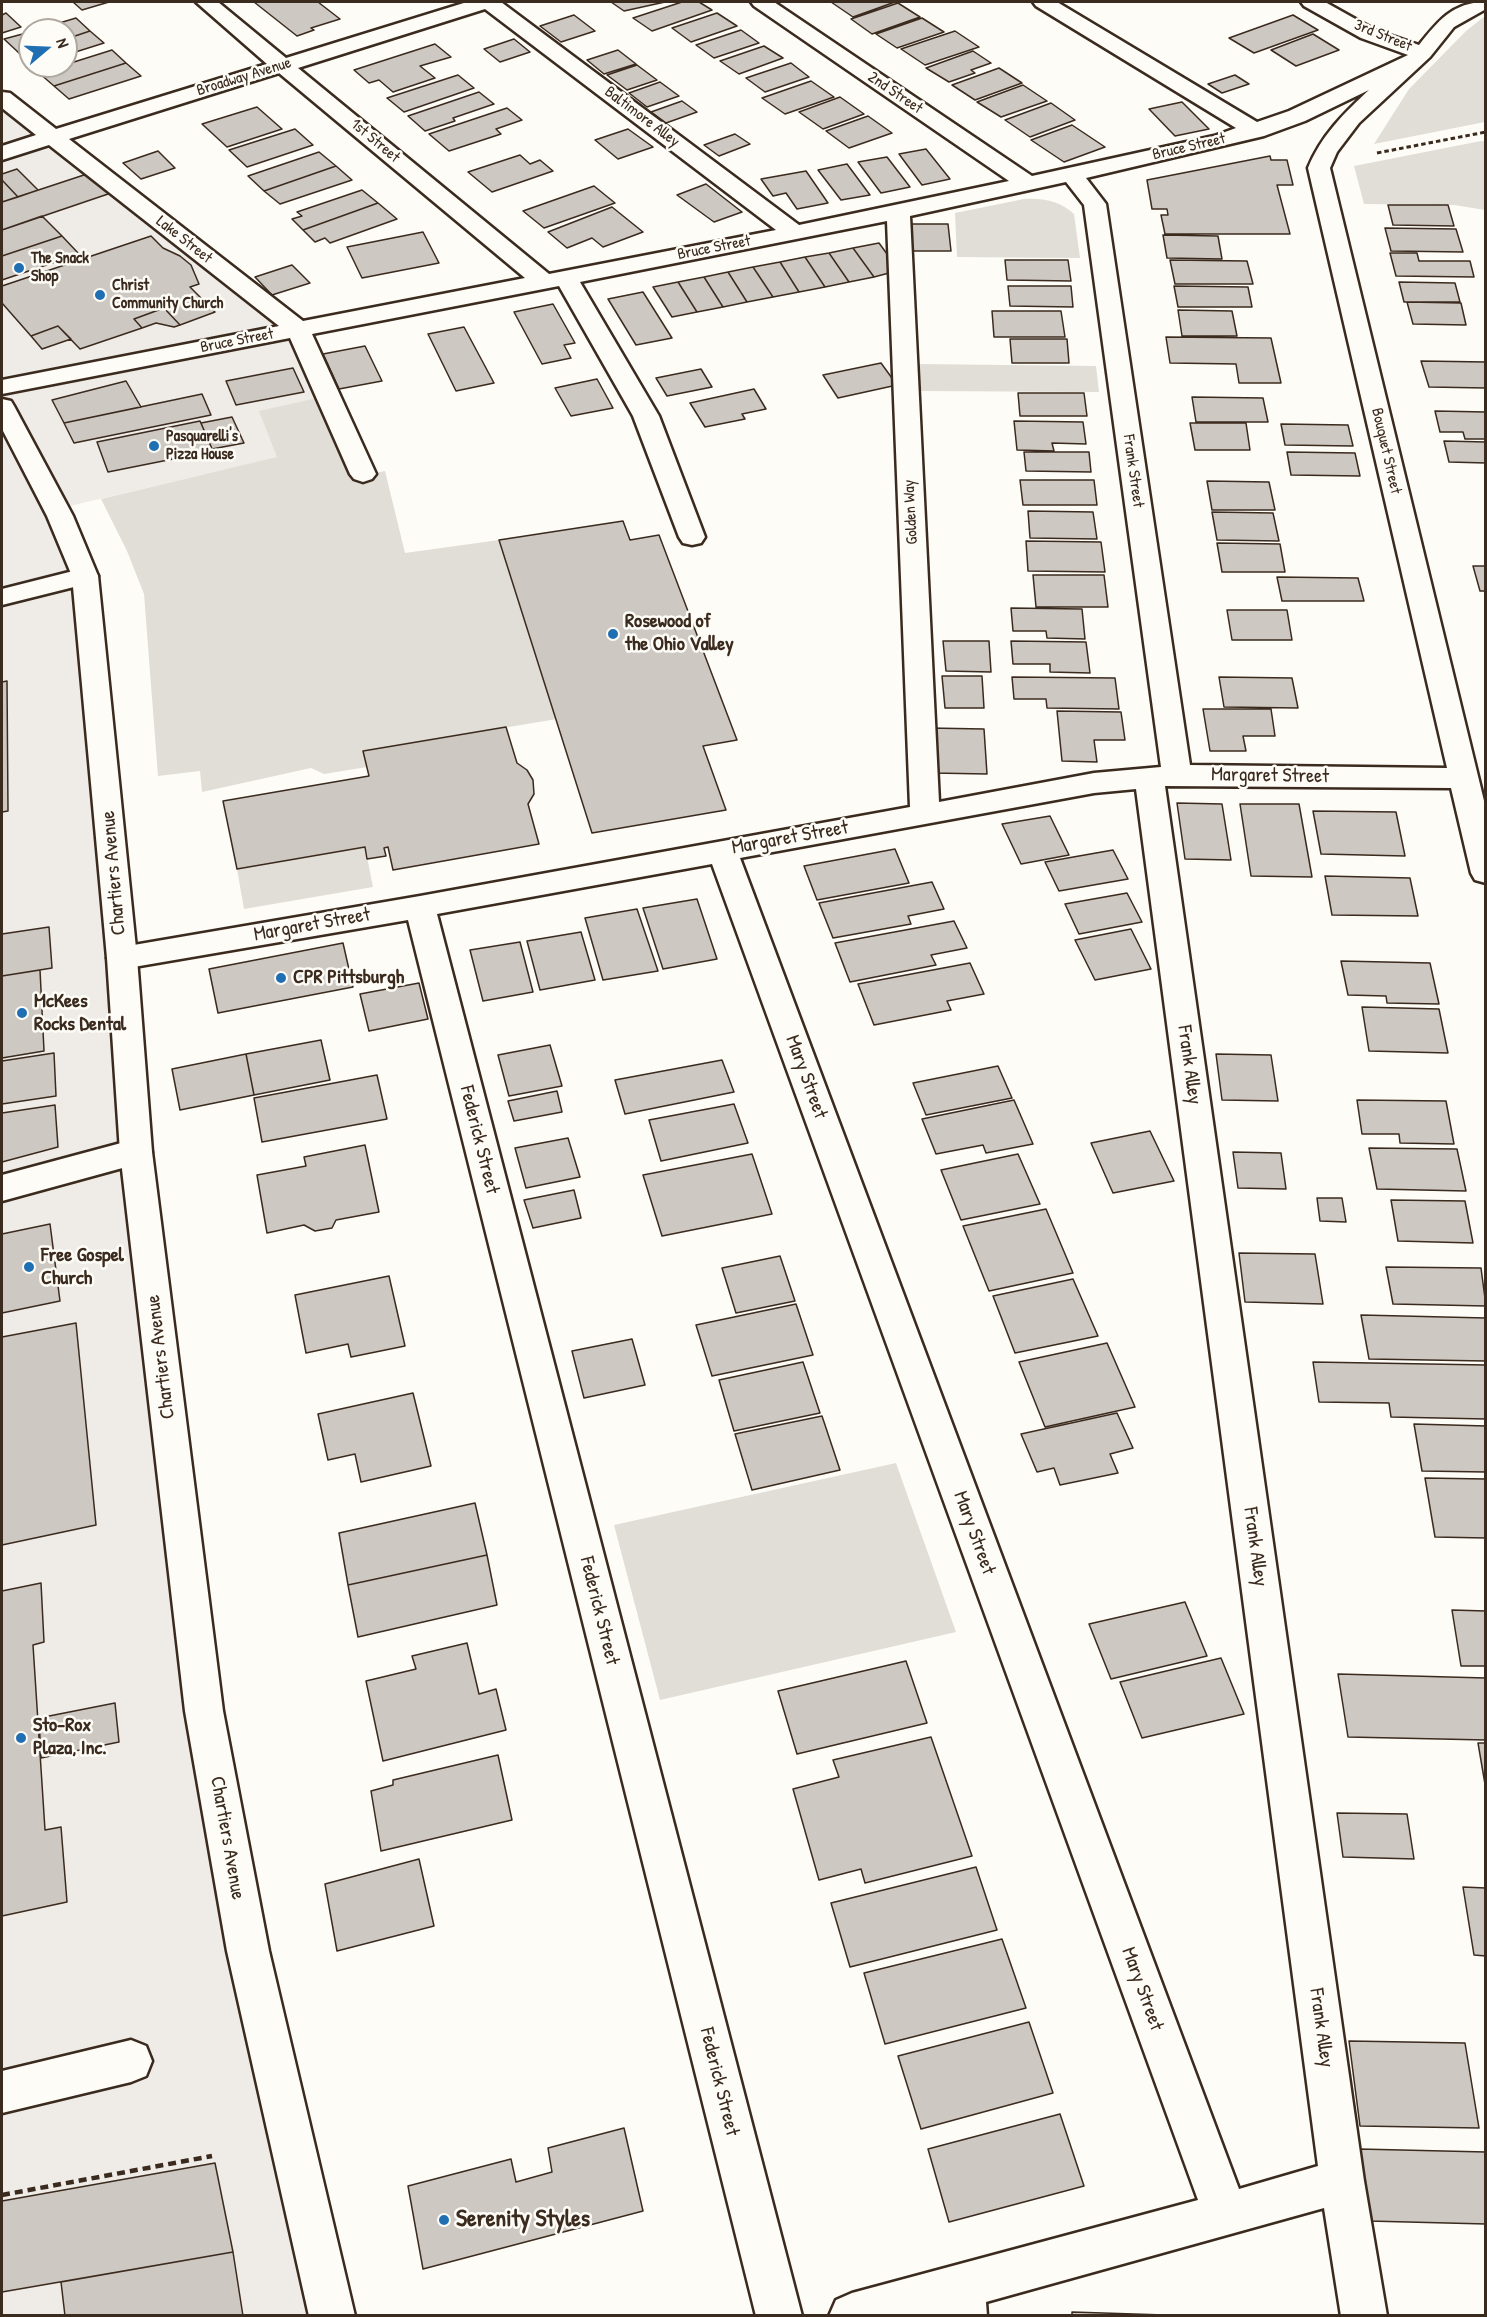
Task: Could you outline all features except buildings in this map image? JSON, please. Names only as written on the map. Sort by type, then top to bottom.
[{"type":"street","name":"1st Street","points":[[206,2],[555,279],[646,416],[692,537]]},
{"type":"street","name":"Broadway Avenue","points":[[2,153],[488,2]]},
{"type":"street","name":"Baltimore Alley","points":[[488,2],[795,233]]},
{"type":"street","name":"2nd Street","points":[[761,2],[1028,184]]},
{"type":"street","points":[[1043,2],[1256,131]]},
{"type":"street","name":"3rd Street","points":[[1311,2],[1368,34],[1418,57]]},
{"type":"street","points":[[1437,2],[1447,23],[1482,2]]},
{"type":"street","name":"Bouquet Street","points":[[1447,23],[1418,57],[1351,117],[1326,152],[1319,168],[1485,873]]},
{"type":"street","name":"Bruce Street","points":[[2,387],[795,233],[1028,184],[1256,131],[1297,116],[1418,57]]},
{"type":"street","name":"Lake Street","points":[[2,98],[298,329],[363,474]]},
{"type":"street","name":"Frank Street","points":[[1071,174],[1095,204],[1163,776]]},
{"type":"street","name":"Golden Way","points":[[898,211],[925,813]]},
{"type":"street","name":"Chartiers Avenue","points":[[2,406],[60,516],[85,576],[122,958],[136,1152],[204,1711],[248,1951],[332,2316]]},
{"type":"street","points":[[2,597],[85,576]]},
{"type":"street","name":"Margaret Street","points":[[122,958],[420,907],[1083,785],[1163,776],[1463,778]]},
{"type":"street","name":"Frank Alley","points":[[1163,776],[1342,2181],[1364,2316]]},
{"type":"street","name":"Mary Street","points":[[722,850],[1226,2216]]},
{"type":"street","name":"Federick Street","points":[[420,907],[779,2316]]},
{"type":"street","points":[[2,1188],[136,1152]]},
{"type":"street","points":[[2,2092],[131,2061]]},
{"type":"street","points":[[852,2316],[963,2301],[1342,2181]]},
{"type":"path","points":[[1326,152],[1354,157],[1485,132]]},
{"type":"path","points":[[2,2195],[212,2156]]},
{"type":"shaded area","points":[[1485,16],[1485,122],[1374,144],[1409,89],[1466,31]]},
{"type":"shaded area","points":[[2,98],[298,329],[348,441],[57,509],[85,576],[204,1711],[332,2315],[2,2315]]},
{"type":"shaded area","points":[[1485,141],[1485,210],[1454,205],[1364,204],[1354,166]]},
{"type":"shaded area","points":[[1024,199],[1051,201],[1074,214],[1080,258],[957,257],[955,213]]},
{"type":"shaded area","points":[[917,364],[1096,366],[1099,392],[917,391]]},
{"type":"shaded area","points":[[326,396],[361,476],[385,471],[405,553],[499,540],[557,719],[364,751],[367,767],[324,774],[311,768],[202,792],[200,771],[158,776],[144,594],[127,551],[101,499],[277,457],[259,411]]},
{"type":"shaded area","points":[[365,847],[373,887],[244,909],[237,869]]},
{"type":"shaded area","points":[[896,1463],[956,1632],[660,1700],[614,1525]]},
{"type":"place","name":"The Snack Shop","points":[[19,268]]},
{"type":"place","name":"Christ Community Church","points":[[100,295]]},
{"type":"place","name":"Pasquarelli's Pizza House","points":[[154,446]]},
{"type":"place","name":"Rosewood of the Ohio Valley","points":[[613,634]]},
{"type":"place","name":"CPR Pittsburgh","points":[[281,978]]},
{"type":"place","name":"McKees Rocks Dental","points":[[22,1013]]},
{"type":"place","name":"Free Gospel Church","points":[[29,1267]]},
{"type":"place","name":"Sto-Rox Plaza, Inc.","points":[[21,1738]]},
{"type":"place","name":"Serenity Styles","points":[[444,2220]]}]
